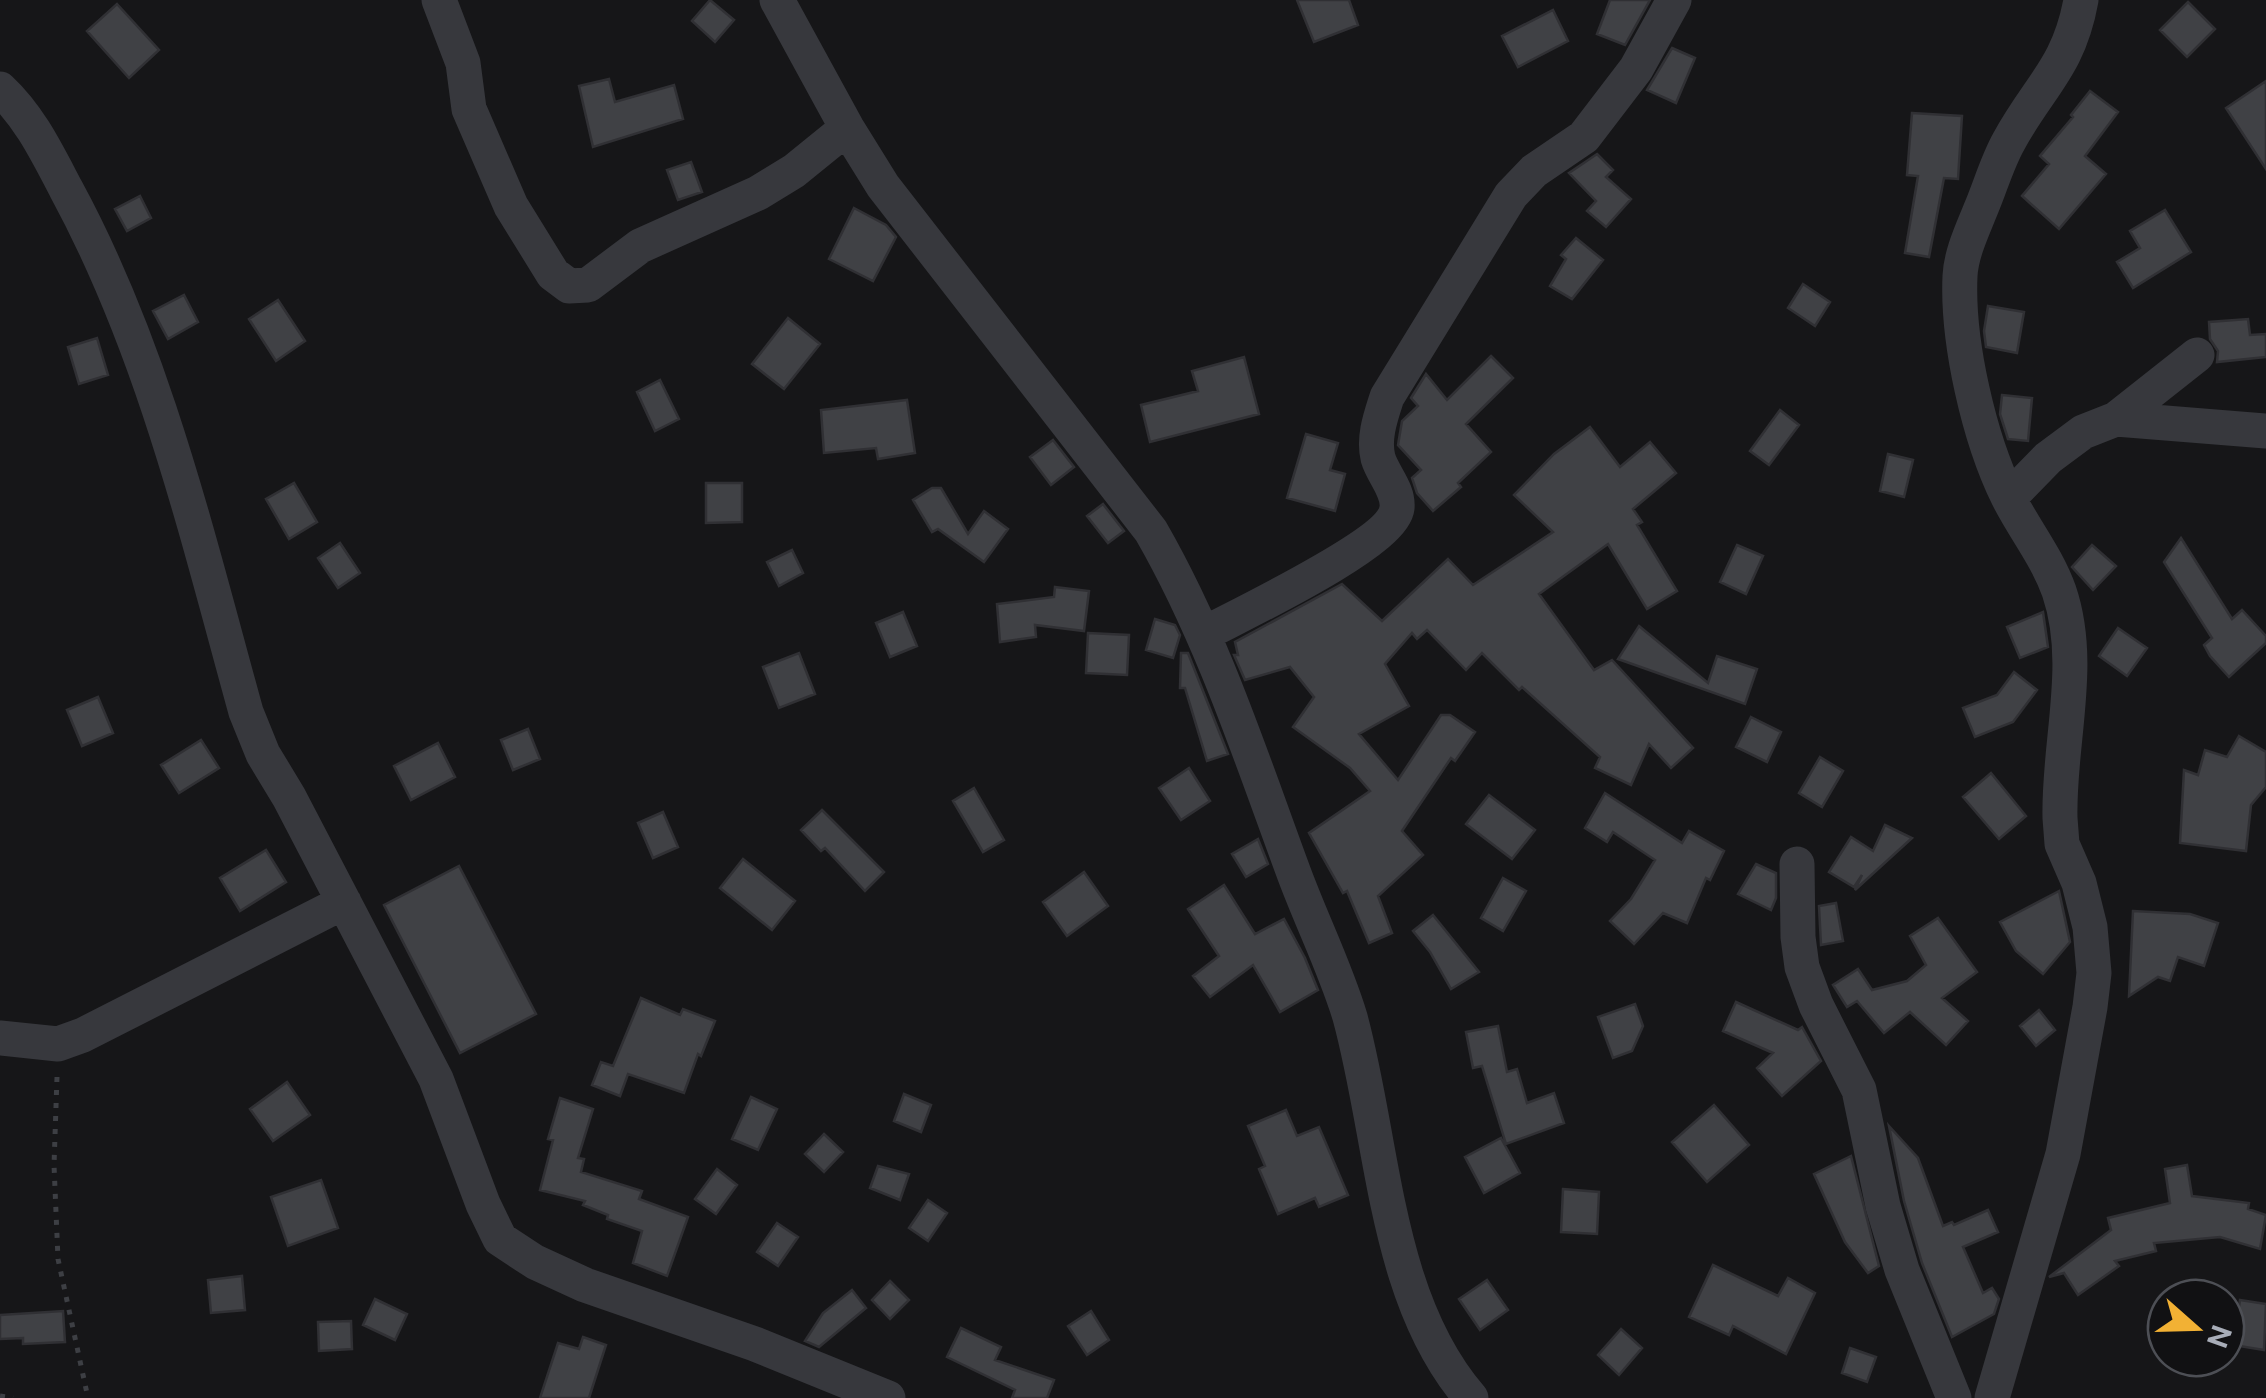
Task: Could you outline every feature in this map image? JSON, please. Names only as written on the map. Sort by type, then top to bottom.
[{"type":"street","points":[[439,0],[463,64],[469,109],[512,206],[553,274],[570,286],[588,285],[640,246],[758,193],[794,171],[846,128]]},
{"type":"street","points":[[777,0],[846,128],[884,186],[1151,531],[1180,581],[1204,634],[1349,1014],[1397,1233],[1420,1313],[1454,1378],[1471,1398]]},
{"type":"street","points":[[1204,634],[1360,550],[1386,530],[1396,514],[1397,498],[1377,454],[1378,427],[1387,397],[1510,195],[1534,171],[1584,138],[1636,69],[1674,0]]},
{"type":"street","points":[[1992,1398],[2064,1154],[2094,972],[2080,883],[2062,844],[2069,658],[2066,620],[2058,590],[2008,498],[1977,411],[1961,314],[1960,272],[1970,236],[2009,140],[2057,72],[2072,37],[2081,0]]},
{"type":"street","points":[[0,89],[29,120],[100,255],[153,392],[246,712],[263,754],[436,1080],[482,1204],[500,1239],[535,1262],[585,1285],[755,1344],[888,1398]]},
{"type":"street","points":[[2008,498],[2059,450],[2083,432],[2116,419],[2197,355]]},
{"type":"street","points":[[2116,419],[2266,431]]},
{"type":"street","points":[[1796,864],[1798,937],[1805,978],[1859,1090],[1883,1206],[1902,1270],[1954,1398]]},
{"type":"street","points":[[0,1038],[58,1044],[84,1035],[344,902]]},
{"type":"path","points":[[58,1044],[54,1165],[58,1259],[88,1398]]},
{"type":"path","points":[[0,1396],[13,1398]]},
{"type":"building","points":[[710,0],[734,20],[715,42],[692,21]]},
{"type":"building","points":[[1297,0],[1349,0],[1358,25],[1314,42]]},
{"type":"building","points":[[1610,0],[1650,0],[1625,45],[1597,34]]},
{"type":"building","points":[[2188,2],[2215,29],[2187,57],[2160,30]]},
{"type":"building","points":[[117,4],[159,50],[129,78],[87,31]]},
{"type":"building","points":[[1553,10],[1568,41],[1518,67],[1502,36]]},
{"type":"building","points":[[1672,48],[1695,58],[1676,103],[1647,90]]},
{"type":"building","points":[[609,79],[615,102],[674,85],[683,119],[593,147],[579,86]]},
{"type":"building","points":[[2266,81],[2266,169],[2226,108]]},
{"type":"building","points":[[2090,91],[2118,112],[2085,156],[2106,174],[2059,229],[2022,196],[2049,164],[2040,156]]},
{"type":"building","points":[[1912,113],[1962,116],[1958,179],[1944,178],[1929,257],[1905,253],[1918,176],[1907,175]]},
{"type":"building","points":[[1597,154],[1613,170],[1606,177],[1631,199],[1606,227],[1587,211],[1596,201],[1569,173]]},
{"type":"building","points":[[691,162],[702,192],[678,200],[667,170]]},
{"type":"building","points":[[140,196],[151,218],[127,231],[115,209]]},
{"type":"building","points":[[854,208],[886,225],[896,237],[873,281],[829,259]]},
{"type":"building","points":[[2165,210],[2191,252],[2133,288],[2117,262],[2140,248],[2130,231]]},
{"type":"building","points":[[1576,238],[1603,260],[1572,299],[1550,286],[1566,259],[1561,255]]},
{"type":"building","points":[[1803,284],[1830,302],[1815,326],[1788,308]]},
{"type":"building","points":[[184,295],[198,322],[168,339],[153,311]]},
{"type":"building","points":[[278,300],[305,341],[276,361],[249,319]]},
{"type":"building","points":[[1988,306],[2024,312],[2017,353],[1986,347]]},
{"type":"building","points":[[788,318],[820,344],[784,389],[752,364]]},
{"type":"building","points":[[2248,319],[2250,335],[2266,334],[2266,357],[2217,362],[2218,351],[2210,339],[2209,322]]},
{"type":"building","points":[[97,338],[108,375],[79,384],[68,347]]},
{"type":"building","points":[[1491,356],[1513,378],[1466,424],[1491,452],[1458,483],[1461,487],[1433,511],[1417,493],[1412,478],[1421,470],[1398,445],[1402,421],[1418,406],[1411,398],[1426,374],[1447,400]]},
{"type":"building","points":[[1244,357],[1259,414],[1150,442],[1141,405],[1198,391],[1192,371]]},
{"type":"building","points":[[660,380],[679,419],[655,431],[637,392]]},
{"type":"building","points":[[2002,395],[2032,398],[2028,441],[2008,439],[2000,414]]},
{"type":"building","points":[[907,400],[915,453],[878,459],[876,448],[824,453],[821,410]]},
{"type":"building","points":[[1780,410],[1799,425],[1769,465],[1750,451]]},
{"type":"building","points":[[1590,427],[1620,467],[1650,442],[1676,473],[1633,509],[1642,522],[1637,525],[1677,591],[1647,609],[1608,544],[1539,594],[1594,670],[1612,660],[1693,748],[1671,768],[1649,744],[1631,785],[1595,768],[1600,757],[1522,687],[1519,690],[1482,653],[1466,670],[1427,630],[1417,639],[1412,633],[1385,664],[1409,706],[1359,734],[1398,780],[1441,715],[1450,715],[1475,732],[1455,761],[1451,758],[1402,831],[1423,855],[1378,896],[1392,933],[1369,943],[1347,891],[1343,893],[1309,833],[1370,791],[1350,768],[1293,727],[1314,697],[1290,667],[1245,680],[1234,655],[1238,655],[1235,642],[1342,584],[1382,621],[1448,559],[1473,585],[1553,532],[1514,495],[1554,454]]},
{"type":"building","points":[[1306,434],[1338,443],[1330,470],[1345,474],[1335,511],[1287,498]]},
{"type":"building","points":[[1053,440],[1074,467],[1051,485],[1030,457]]},
{"type":"building","points":[[1888,454],[1913,460],[1904,497],[1880,491]]},
{"type":"building","points":[[294,483],[317,522],[289,539],[266,499]]},
{"type":"building","points":[[706,483],[742,483],[742,522],[706,523]]},
{"type":"building","points":[[932,488],[941,488],[968,534],[984,511],[1008,529],[984,562],[938,529],[932,532],[913,500]]},
{"type":"building","points":[[1103,504],[1124,531],[1108,543],[1087,516]]},
{"type":"building","points":[[2181,538],[2232,619],[2242,610],[2266,636],[2266,643],[2229,677],[2210,656],[2204,645],[2212,638],[2164,562]]},
{"type":"building","points":[[340,543],[360,573],[338,588],[318,558]]},
{"type":"building","points":[[1737,545],[1763,556],[1746,594],[1720,582]]},
{"type":"building","points":[[2092,545],[2116,566],[2093,590],[2072,567]]},
{"type":"building","points":[[792,550],[803,573],[779,586],[767,562]]},
{"type":"building","points":[[1055,587],[1089,591],[1084,631],[1035,625],[1036,637],[1000,642],[997,604],[1054,597]]},
{"type":"building","points":[[903,612],[917,646],[890,657],[876,623]]},
{"type":"building","points":[[2043,612],[2048,647],[2020,658],[2007,627]]},
{"type":"building","points":[[1155,619],[1175,625],[1180,635],[1173,658],[1146,650]]},
{"type":"building","points":[[1639,626],[1708,683],[1717,656],[1757,669],[1745,704],[1618,659]]},
{"type":"building","points":[[2118,628],[2147,648],[2127,676],[2099,656]]},
{"type":"building","points":[[1088,633],[1129,635],[1127,675],[1086,673]]},
{"type":"building","points":[[799,653],[815,694],[779,708],[763,667]]},
{"type":"building","points":[[1181,653],[1188,653],[1228,754],[1207,761],[1185,688],[1180,688]]},
{"type":"building","points":[[2014,672],[2037,690],[2013,722],[1975,737],[1963,708],[1997,695]]},
{"type":"building","points":[[98,697],[113,733],[82,746],[67,710]]},
{"type":"building","points":[[1751,717],[1781,732],[1767,762],[1736,747]]},
{"type":"building","points":[[528,729],[540,759],[513,770],[501,740]]},
{"type":"building","points":[[2239,736],[2266,752],[2266,787],[2251,805],[2246,851],[2180,843],[2184,770],[2198,775],[2205,750],[2227,757]]},
{"type":"building","points":[[201,740],[219,768],[179,793],[161,765]]},
{"type":"building","points":[[438,743],[455,777],[411,800],[394,766]]},
{"type":"building","points":[[1820,757],[1843,771],[1822,807],[1799,793]]},
{"type":"building","points":[[1189,768],[1210,801],[1181,820],[1159,788]]},
{"type":"building","points":[[1991,773],[2026,816],[1999,839],[1963,797]]},
{"type":"building","points":[[974,788],[1004,840],[983,852],[953,801]]},
{"type":"building","points":[[1605,793],[1682,843],[1689,831],[1724,851],[1710,880],[1706,878],[1687,923],[1663,913],[1634,944],[1610,921],[1631,899],[1655,860],[1613,832],[1607,842],[1585,828]]},
{"type":"building","points":[[1489,795],[1535,830],[1512,859],[1466,824]]},
{"type":"building","points":[[822,810],[884,872],[865,891],[825,848],[821,851],[801,830]]},
{"type":"building","points":[[663,812],[678,847],[653,858],[638,823]]},
{"type":"building","points":[[1885,825],[1912,838],[1855,890],[1862,875],[1854,887],[1829,872],[1851,837],[1873,851]]},
{"type":"building","points":[[1258,839],[1268,864],[1246,877],[1232,854]]},
{"type":"building","points":[[266,850],[286,882],[240,911],[220,878]]},
{"type":"building","points":[[743,859],[795,901],[772,930],[720,888]]},
{"type":"building","points":[[1756,864],[1776,873],[1776,898],[1771,910],[1738,894]]},
{"type":"building","points":[[459,866],[536,1014],[460,1053],[384,905]]},
{"type":"building","points":[[1084,872],[1108,906],[1067,936],[1043,902]]},
{"type":"building","points":[[1503,878],[1526,891],[1503,931],[1481,918]]},
{"type":"building","points":[[1224,885],[1255,934],[1284,919],[1318,990],[1280,1012],[1253,965],[1210,997],[1193,976],[1219,956],[1188,909]]},
{"type":"building","points":[[2059,891],[2070,942],[2043,974],[2016,951],[2000,922]]},
{"type":"building","points":[[1836,903],[1843,941],[1821,945],[1819,906]]},
{"type":"building","points":[[2133,911],[2190,914],[2218,923],[2204,966],[2178,957],[2170,981],[2158,977],[2129,996]]},
{"type":"building","points":[[1433,915],[1479,972],[1451,989],[1413,931]]},
{"type":"building","points":[[1938,918],[1977,972],[1942,998],[1968,1021],[1946,1045],[1910,1012],[1884,1033],[1857,1001],[1847,1007],[1833,985],[1858,969],[1872,990],[1907,981],[1926,965],[1910,936]]},
{"type":"building","points":[[641,998],[680,1015],[683,1009],[715,1021],[684,1093],[628,1074],[620,1096],[592,1085],[601,1062],[613,1066]]},
{"type":"building","points":[[1736,1002],[1798,1030],[1802,1027],[1821,1061],[1782,1096],[1757,1068],[1773,1053],[1723,1031]]},
{"type":"building","points":[[1635,1004],[1643,1026],[1632,1051],[1613,1058],[1598,1017]]},
{"type":"building","points":[[2039,1010],[2055,1030],[2036,1046],[2020,1026]]},
{"type":"building","points":[[1498,1026],[1507,1072],[1517,1069],[1527,1103],[1554,1093],[1564,1123],[1506,1144],[1482,1066],[1473,1068],[1466,1032]]},
{"type":"building","points":[[287,1082],[310,1115],[273,1141],[250,1109]]},
{"type":"building","points":[[904,1094],[931,1105],[921,1132],[894,1121]]},
{"type":"building","points":[[751,1097],[777,1109],[758,1150],[732,1139]]},
{"type":"building","points":[[560,1098],[593,1109],[578,1158],[584,1159],[581,1172],[642,1191],[639,1199],[688,1217],[667,1276],[633,1263],[642,1231],[607,1219],[608,1215],[583,1205],[585,1201],[540,1190],[553,1140],[548,1139]]},
{"type":"building","points":[[1714,1105],[1749,1145],[1707,1182],[1672,1142]]},
{"type":"building","points":[[1286,1110],[1297,1136],[1319,1127],[1348,1195],[1319,1207],[1315,1198],[1278,1214],[1259,1169],[1265,1166],[1248,1126]]},
{"type":"building","points":[[1889,1126],[1918,1158],[1943,1226],[1988,1210],[1998,1232],[1963,1247],[1983,1293],[1992,1288],[1999,1299],[1994,1314],[1952,1337],[1922,1263]]},
{"type":"building","points":[[824,1134],[843,1152],[824,1172],[805,1154]]},
{"type":"building","points":[[1501,1138],[1520,1173],[1484,1193],[1465,1157]]},
{"type":"building","points":[[1851,1156],[1879,1266],[1868,1273],[1845,1242],[1814,1174]]},
{"type":"building","points":[[2187,1165],[2192,1196],[2249,1203],[2248,1209],[2266,1215],[2260,1249],[2220,1237],[2154,1243],[2156,1251],[2115,1261],[2119,1266],[2078,1295],[2064,1273],[2049,1277],[2111,1230],[2108,1218],[2170,1203],[2165,1169]]},
{"type":"building","points":[[878,1166],[909,1174],[900,1200],[870,1188]]},
{"type":"building","points":[[717,1169],[737,1185],[716,1214],[695,1199]]},
{"type":"building","points":[[321,1180],[338,1228],[288,1246],[271,1197]]},
{"type":"building","points":[[1563,1189],[1599,1192],[1597,1234],[1561,1232]]},
{"type":"building","points":[[928,1200],[947,1213],[928,1241],[909,1228]]},
{"type":"building","points":[[777,1223],[798,1237],[778,1266],[757,1252]]},
{"type":"building","points":[[1713,1265],[1778,1296],[1788,1278],[1815,1293],[1786,1354],[1733,1326],[1729,1335],[1689,1317]]},
{"type":"building","points":[[242,1276],[245,1310],[211,1313],[208,1280]]},
{"type":"building","points":[[1487,1280],[1508,1310],[1480,1330],[1459,1299]]},
{"type":"building","points":[[890,1281],[909,1300],[890,1319],[872,1300]]},
{"type":"building","points":[[852,1290],[866,1308],[819,1347],[805,1341],[823,1313]]},
{"type":"building","points":[[375,1299],[407,1314],[395,1340],[363,1325]]},
{"type":"building","points":[[2246,1301],[2266,1304],[2264,1350],[2246,1347]]},
{"type":"building","points":[[63,1311],[65,1342],[23,1344],[23,1338],[0,1339],[0,1315]]},
{"type":"building","points":[[1091,1311],[1109,1340],[1087,1355],[1068,1326]]},
{"type":"building","points":[[351,1321],[352,1349],[319,1351],[318,1322]]},
{"type":"building","points":[[961,1328],[1001,1347],[995,1360],[1054,1380],[1047,1398],[1012,1398],[1015,1390],[947,1357]]},
{"type":"building","points":[[1621,1329],[1642,1348],[1619,1375],[1598,1355]]},
{"type":"building","points":[[583,1337],[606,1345],[589,1398],[540,1398],[558,1343],[579,1349]]},
{"type":"building","points":[[1850,1348],[1876,1357],[1867,1382],[1842,1373]]}]
